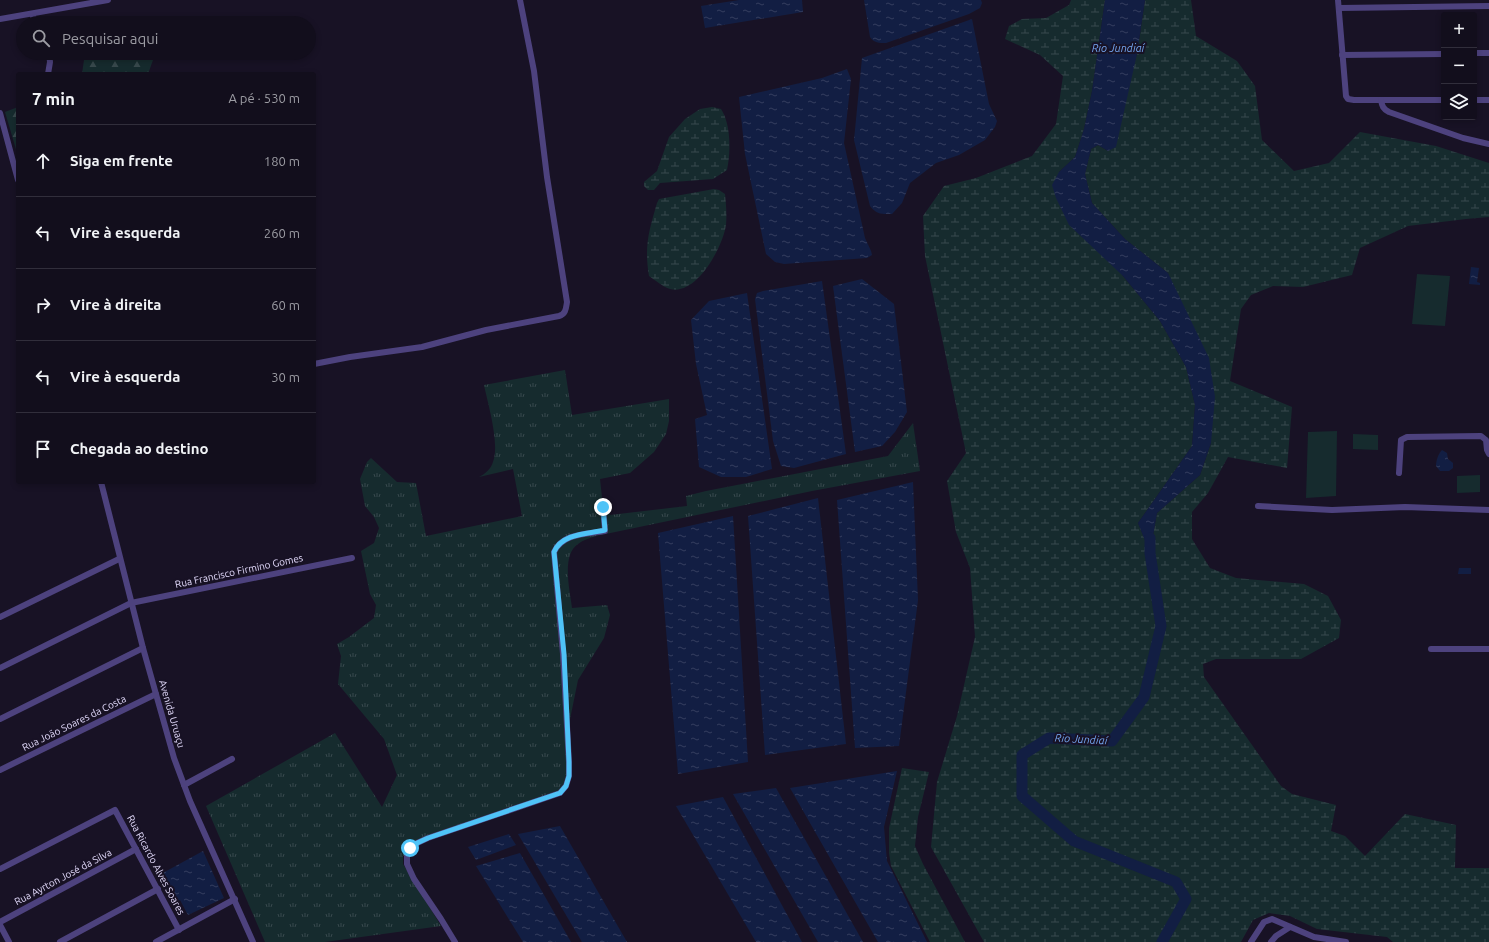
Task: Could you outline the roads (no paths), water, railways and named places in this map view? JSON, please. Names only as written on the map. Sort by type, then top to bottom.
[{"type":"street","points":[[21,16],[108,0]]},
{"type":"street","points":[[316,364],[422,346],[486,330],[559,316],[565,312],[567,302],[547,177],[534,71],[520,0]]},
{"type":"street","points":[[1338,0],[1346,96],[1348,99],[1441,100]]},
{"type":"street","points":[[1339,8],[1489,6]]},
{"type":"street","points":[[0,20],[16,17]]},
{"type":"street","points":[[1477,53],[1489,53]]},
{"type":"street","points":[[1342,55],[1441,54]]},
{"type":"street","points":[[48,72],[50,60]]},
{"type":"street","points":[[1381,100],[1384,109],[1399,116],[1463,138],[1489,144]]},
{"type":"street","points":[[1477,100],[1489,100]]},
{"type":"street","points":[[0,113],[16,173]]},
{"type":"street","points":[[1399,473],[1400,444],[1403,438],[1407,437],[1482,436],[1486,440],[1489,454]]},
{"type":"street","name":"Avenida Uruaçu","points":[[101,484],[119,559],[166,733],[184,785],[254,942]]},
{"type":"street","points":[[1258,506],[1332,510],[1405,507],[1489,510]]},
{"type":"street","points":[[455,942],[414,878],[407,864],[407,853],[415,844],[428,838],[560,793],[566,786],[569,776],[564,654],[554,552],[557,545],[570,537],[605,530],[603,507]]},
{"type":"street","name":"Rua Francisco Firmino Gomes","points":[[0,668],[131,603],[352,558]]},
{"type":"street","points":[[0,618],[119,559]]},
{"type":"street","points":[[0,719],[143,648]]},
{"type":"street","points":[[1431,649],[1489,649]]},
{"type":"street","name":"Rua João Soares da Costa","points":[[0,770],[156,694]]},
{"type":"street","points":[[184,785],[232,758]]},
{"type":"street","name":"Rua Ricardo Alves Soares","points":[[0,869],[115,810],[158,888],[179,930]]},
{"type":"street","name":"Rua Ayrton José da Silva","points":[[0,923],[136,849]]},
{"type":"street","points":[[60,942],[158,888]]},
{"type":"street","points":[[156,942],[235,899]]},
{"type":"street","points":[[1251,942],[1266,920],[1274,919],[1314,937],[1346,942]]},
{"type":"street","points":[[0,923],[10,942]]},
{"type":"street","points":[[1271,942],[1276,936],[1290,927]]},
{"type":"water","points":[[739,0],[802,0],[803,12],[705,28],[701,6]]},
{"type":"water","points":[[864,0],[981,0],[982,3],[980,8],[969,14],[886,43],[879,43],[875,42],[870,37]]},
{"type":"water","name":"Rio Jundiaí","points":[[1105,0],[1145,0],[1137,54],[1116,147],[1108,151],[1098,145],[1091,149],[1085,174],[1092,203],[1125,239],[1168,273],[1209,358],[1215,397],[1211,443],[1200,475],[1157,513],[1150,553],[1138,523],[1192,446],[1195,405],[1186,367],[1160,321],[1123,276],[1069,225],[1056,198],[1052,185],[1059,172],[1075,157],[1084,129],[1092,91]]},
{"type":"water","points":[[972,19],[989,104],[997,121],[995,127],[985,140],[959,155],[936,163],[910,183],[902,203],[892,214],[882,214],[877,212],[870,206],[854,140],[862,58]]},
{"type":"water","points":[[847,69],[851,79],[844,143],[865,238],[872,255],[867,258],[784,264],[775,262],[766,254],[745,154],[739,97],[822,78]]},
{"type":"water","points":[[1471,267],[1479,268],[1477,282],[1480,283],[1480,285],[1469,284]]},
{"type":"water","points":[[862,279],[894,304],[907,412],[895,432],[882,446],[855,452],[833,286]]},
{"type":"water","points":[[822,281],[846,454],[794,468],[781,466],[773,441],[755,299],[757,293],[763,291]]},
{"type":"water","points":[[747,293],[772,469],[746,477],[721,477],[699,467],[695,419],[707,415],[696,364],[691,320],[709,301]]},
{"type":"water","points":[[1442,450],[1447,453],[1448,459],[1453,463],[1453,468],[1449,471],[1440,471],[1436,466],[1439,453]]},
{"type":"water","points":[[913,482],[918,600],[899,746],[855,748],[837,500]]},
{"type":"water","points":[[818,498],[846,744],[765,755],[748,516]]},
{"type":"water","points":[[733,516],[748,762],[678,774],[658,533]]},
{"type":"water","points":[[1459,568],[1471,568],[1471,574],[1458,574]]},
{"type":"water","points":[[897,771],[884,827],[887,861],[927,942],[878,942],[790,788]]},
{"type":"water","points":[[776,788],[863,942],[818,942],[733,794]]},
{"type":"water","points":[[723,797],[802,942],[756,942],[676,806]]},
{"type":"water","points":[[560,826],[627,942],[582,942],[518,834]]},
{"type":"water","points":[[509,834],[516,845],[476,860],[468,847]]},
{"type":"water","points":[[203,851],[224,898],[188,915],[180,900],[175,902],[161,874]]},
{"type":"water","points":[[520,853],[571,942],[523,942],[476,866]]},
{"type":"waterway","name":"Rio Jundiaí","points":[[1150,538],[1150,553],[1161,626],[1144,697],[1112,741],[1049,738],[1022,755],[1022,796],[1074,841],[1176,882],[1186,899],[1162,942]]}]
